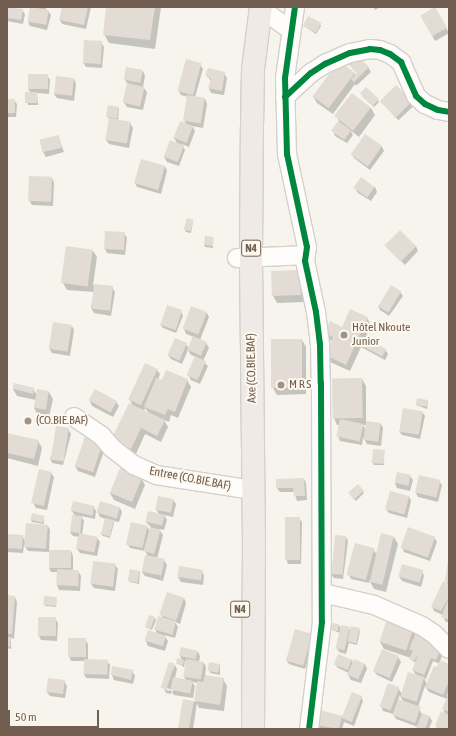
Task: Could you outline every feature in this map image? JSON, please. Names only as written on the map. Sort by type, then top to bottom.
[{"type":"highway","name":"Axe (CO.BIE.BAF)","points":[[253,729],[247,583],[244,257],[257,8]]},
{"type":"highway","name":"Axe (CO.BIE.BAF)","points":[[240,729],[247,583]]},
{"type":"street","points":[[294,7],[286,60],[285,97],[287,154],[306,235],[307,246],[305,255],[320,344],[323,593],[319,655],[309,729]]},
{"type":"street","points":[[257,8],[290,29]]},
{"type":"street","points":[[285,97],[310,73],[325,64],[350,53],[370,48],[385,52],[401,62],[416,96],[425,104],[438,110],[449,112]]},
{"type":"street","points":[[244,257],[305,255]]},
{"type":"street","name":"Entree (CO.BIE.BAF)","points":[[74,416],[101,435],[112,448],[134,465],[156,475],[246,490]]},
{"type":"street","points":[[323,593],[374,605],[422,626],[434,634],[449,649]]},
{"type":"building","points":[[7,7],[23,9],[21,20],[7,18]]},
{"type":"building","points":[[30,7],[49,10],[46,25],[28,22]]},
{"type":"building","points":[[62,7],[88,7],[84,25],[59,20]]},
{"type":"building","points":[[106,7],[155,7],[150,40],[103,35]]},
{"type":"building","points":[[435,7],[447,28],[432,36],[420,16]]},
{"type":"building","points":[[308,16],[321,23],[316,33],[303,26]]},
{"type":"building","points":[[84,40],[102,41],[101,64],[83,63]]},
{"type":"building","points":[[355,53],[369,67],[354,82],[351,79],[357,73],[346,62]]},
{"type":"building","points":[[186,59],[201,63],[193,95],[177,91]]},
{"type":"building","points":[[339,61],[355,73],[328,108],[313,96]]},
{"type":"building","points":[[126,67],[143,70],[140,83],[124,80]]},
{"type":"building","points":[[208,68],[225,72],[222,91],[208,88],[211,79],[205,75]]},
{"type":"building","points":[[28,74],[48,74],[48,89],[28,89]]},
{"type":"building","points":[[56,76],[74,78],[72,96],[54,94]]},
{"type":"building","points":[[127,83],[145,87],[140,107],[123,102]]},
{"type":"building","points":[[396,85],[412,101],[396,118],[380,101]]},
{"type":"building","points":[[366,87],[379,99],[373,106],[360,94]]},
{"type":"building","points":[[25,92],[37,92],[37,103],[25,103]]},
{"type":"building","points":[[352,93],[371,108],[353,131],[334,116]]},
{"type":"building","points":[[187,95],[205,98],[201,123],[183,121]]},
{"type":"building","points":[[7,99],[15,99],[15,113],[7,113]]},
{"type":"building","points":[[108,105],[119,107],[117,119],[106,117]]},
{"type":"building","points":[[109,118],[131,122],[127,143],[105,140]]},
{"type":"building","points":[[180,121],[193,126],[187,143],[174,138]]},
{"type":"building","points":[[338,121],[351,130],[344,140],[331,131]]},
{"type":"building","points":[[365,134],[382,146],[368,167],[351,154]]},
{"type":"building","points":[[59,135],[62,148],[42,152],[40,139]]},
{"type":"building","points":[[170,140],[184,145],[178,162],[164,157]]},
{"type":"building","points":[[141,159],[165,166],[158,190],[134,183]]},
{"type":"building","points":[[29,176],[52,177],[51,202],[28,201]]},
{"type":"building","points":[[361,177],[375,187],[367,198],[353,188]]},
{"type":"building","points":[[187,218],[194,220],[190,231],[184,230]]},
{"type":"building","points":[[400,230],[416,246],[401,262],[384,246]]},
{"type":"building","points":[[105,231],[125,232],[124,250],[104,249]]},
{"type":"building","points":[[205,236],[214,237],[213,246],[204,245]]},
{"type":"building","points":[[66,246],[93,250],[88,286],[61,283]]},
{"type":"building","points":[[300,270],[301,295],[272,296],[271,271]]},
{"type":"building","points":[[94,284],[113,286],[110,311],[91,309]]},
{"type":"building","points":[[391,285],[401,291],[388,313],[378,306]]},
{"type":"building","points":[[167,305],[182,310],[176,330],[161,325]]},
{"type":"building","points":[[191,306],[207,312],[198,334],[182,328]]},
{"type":"building","name":"Hôtel Nkoute Junior","points":[[350,309],[368,317],[346,365],[325,355],[333,337],[324,333],[330,321],[342,327]]},
{"type":"building","points":[[53,322],[72,325],[68,352],[49,349]]},
{"type":"building","points":[[193,336],[207,342],[201,356],[187,350]]},
{"type":"building","points":[[362,337],[386,349],[382,356],[358,344]]},
{"type":"building","points":[[175,338],[187,343],[180,361],[168,355]]},
{"type":"building","points":[[271,339],[302,339],[302,388],[271,388]]},
{"type":"building","points":[[195,356],[206,361],[197,380],[186,375]]},
{"type":"building","points":[[145,363],[158,369],[141,405],[128,399]]},
{"type":"building","points":[[166,370],[188,379],[175,412],[168,409],[165,415],[144,407],[156,378],[162,380]]},
{"type":"building","points":[[362,378],[363,418],[333,419],[332,379]]},
{"type":"building","points":[[14,383],[34,388],[33,394],[13,389]]},
{"type":"building","points":[[37,389],[49,391],[46,410],[34,408]]},
{"type":"building","points":[[95,389],[117,401],[111,412],[89,400]]},
{"type":"building","points":[[417,398],[428,400],[427,407],[416,405]]},
{"type":"building","points":[[129,403],[165,420],[157,436],[141,428],[131,449],[111,440]]},
{"type":"building","points":[[403,408],[423,411],[419,435],[399,432]]},
{"type":"building","points":[[340,419],[363,424],[360,442],[336,437]]},
{"type":"building","points":[[366,421],[381,423],[378,442],[363,440]]},
{"type":"building","points":[[56,426],[69,428],[64,462],[51,460]]},
{"type":"building","points":[[7,433],[39,440],[34,459],[7,453]]},
{"type":"building","points":[[85,436],[103,442],[93,472],[75,466]]},
{"type":"building","points":[[373,449],[385,450],[384,464],[372,463]]},
{"type":"building","points":[[120,468],[142,477],[132,502],[110,493]]},
{"type":"building","points":[[39,469],[52,472],[44,506],[31,503]]},
{"type":"building","points":[[397,472],[411,475],[408,486],[395,483]]},
{"type":"building","points":[[419,475],[440,480],[436,497],[415,493]]},
{"type":"building","points":[[304,478],[305,496],[294,496],[293,488],[276,488],[276,479]]},
{"type":"building","points":[[358,484],[364,491],[354,499],[348,493]]},
{"type":"building","points":[[390,491],[409,496],[404,515],[385,509]]},
{"type":"building","points":[[158,496],[174,499],[171,513],[155,510]]},
{"type":"building","points":[[73,501],[94,506],[92,516],[71,511]]},
{"type":"building","points":[[100,501],[120,507],[117,519],[96,512]]},
{"type":"building","points":[[148,511],[165,515],[162,526],[146,522]]},
{"type":"building","points":[[32,513],[45,516],[43,523],[30,520]]},
{"type":"building","points":[[72,515],[82,516],[80,533],[70,532]]},
{"type":"building","points":[[285,517],[300,517],[300,560],[285,560]]},
{"type":"building","points":[[105,518],[114,520],[110,537],[101,535]]},
{"type":"building","points":[[131,522],[148,526],[142,548],[126,544]]},
{"type":"building","points":[[26,523],[48,525],[46,549],[24,547]]},
{"type":"building","points":[[150,527],[161,530],[154,554],[144,551]]},
{"type":"building","points":[[408,527],[435,537],[428,558],[400,548]]},
{"type":"building","points":[[79,533],[98,537],[94,553],[76,549]]},
{"type":"building","points":[[381,533],[394,536],[382,585],[370,582]]},
{"type":"building","points":[[7,534],[23,535],[22,549],[7,548]]},
{"type":"building","points":[[335,535],[346,536],[343,575],[332,574]]},
{"type":"building","points":[[355,543],[374,548],[366,580],[346,575]]},
{"type":"building","points":[[49,550],[71,550],[71,568],[49,568]]},
{"type":"building","points":[[145,555],[165,559],[161,576],[142,572]]},
{"type":"building","points":[[93,561],[116,564],[113,587],[90,584]]},
{"type":"building","points":[[449,561],[449,583],[445,581]]},
{"type":"building","points":[[402,564],[423,570],[420,583],[398,576]]},
{"type":"building","points":[[179,566],[203,570],[201,581],[177,577]]},
{"type":"building","points":[[57,569],[79,570],[78,586],[56,585]]},
{"type":"building","points":[[130,569],[140,571],[138,583],[128,581]]},
{"type":"building","points":[[443,581],[449,584],[449,597],[441,611],[431,607]]},
{"type":"building","points":[[167,592],[184,598],[176,621],[159,615]]},
{"type":"building","points":[[7,595],[15,596],[12,634],[7,634]]},
{"type":"building","points":[[44,596],[57,597],[56,606],[43,605]]},
{"type":"building","points":[[449,598],[449,620],[441,617]]},
{"type":"building","points":[[149,615],[155,617],[151,629],[145,627]]},
{"type":"building","points":[[158,616],[176,621],[172,635],[154,629]]},
{"type":"building","points":[[38,617],[56,617],[56,636],[38,636]]},
{"type":"building","points":[[387,619],[414,628],[406,650],[380,642]]},
{"type":"building","points":[[332,623],[339,624],[338,631],[331,630]]},
{"type":"building","points":[[341,625],[350,627],[344,650],[336,648]]},
{"type":"building","points":[[351,626],[360,628],[356,644],[347,642]]},
{"type":"building","points":[[295,629],[312,634],[303,666],[286,661]]},
{"type":"building","points":[[148,630],[166,636],[163,646],[145,640]]},
{"type":"building","points":[[417,630],[427,634],[425,639],[442,646],[436,660],[431,658],[424,675],[412,670],[419,653],[414,661],[409,659],[413,651],[409,649]]},
{"type":"building","points":[[7,637],[11,637],[10,647],[7,647]]},
{"type":"building","points":[[68,638],[86,638],[86,657],[68,657]]},
{"type":"building","points":[[181,647],[198,651],[196,660],[179,656]]},
{"type":"building","points":[[382,649],[399,656],[390,678],[373,671]]},
{"type":"building","points":[[338,654],[352,660],[348,670],[334,664]]},
{"type":"building","points":[[177,658],[184,660],[183,665],[176,664]]},
{"type":"building","points":[[84,659],[108,660],[107,675],[83,674]]},
{"type":"building","points":[[186,659],[204,662],[201,680],[183,677]]},
{"type":"building","points":[[354,659],[365,664],[358,679],[347,675]]},
{"type":"building","points":[[440,660],[449,664],[449,681],[443,695],[425,687],[434,666],[437,667]]},
{"type":"building","points":[[169,662],[175,664],[166,690],[161,688]]},
{"type":"building","points":[[209,662],[220,664],[218,673],[207,671]]},
{"type":"building","points":[[112,666],[133,670],[131,680],[111,675]]},
{"type":"building","points":[[408,672],[424,677],[417,702],[400,697]]},
{"type":"building","points":[[205,675],[224,678],[220,705],[194,701],[197,681],[203,682]]},
{"type":"building","points":[[173,677],[193,681],[190,694],[171,690]]},
{"type":"building","points":[[48,678],[65,680],[63,694],[46,692]]},
{"type":"building","points":[[388,683],[399,687],[391,711],[379,706]]},
{"type":"building","points":[[352,692],[362,696],[352,722],[342,718]]},
{"type":"building","points":[[449,695],[449,712],[442,709]]},
{"type":"building","points":[[183,699],[194,701],[189,729],[178,729]]},
{"type":"building","points":[[398,699],[421,707],[415,723],[392,715]]},
{"type":"building","points":[[320,710],[342,716],[339,729],[316,725]]},
{"type":"building","points":[[441,711],[449,715],[449,729],[441,729],[435,726]]},
{"type":"building","points":[[422,713],[430,716],[425,729],[416,729]]},
{"type":"cycle path","points":[[295,7],[285,78],[287,154],[307,247],[305,261],[316,312],[320,344],[321,383],[322,622],[309,729]]},
{"type":"cycle path","points":[[285,97],[311,73],[325,64],[350,53],[370,49],[380,50],[390,54],[401,62],[416,96],[425,104],[438,110],[449,112]]},
{"type":"place","name":"Hôtel Nkoute Junior","points":[[344,335]]},
{"type":"place","name":"M R S","points":[[281,385]]},
{"type":"place","name":"(CO.BIE.BAF)","points":[[28,421]]}]
